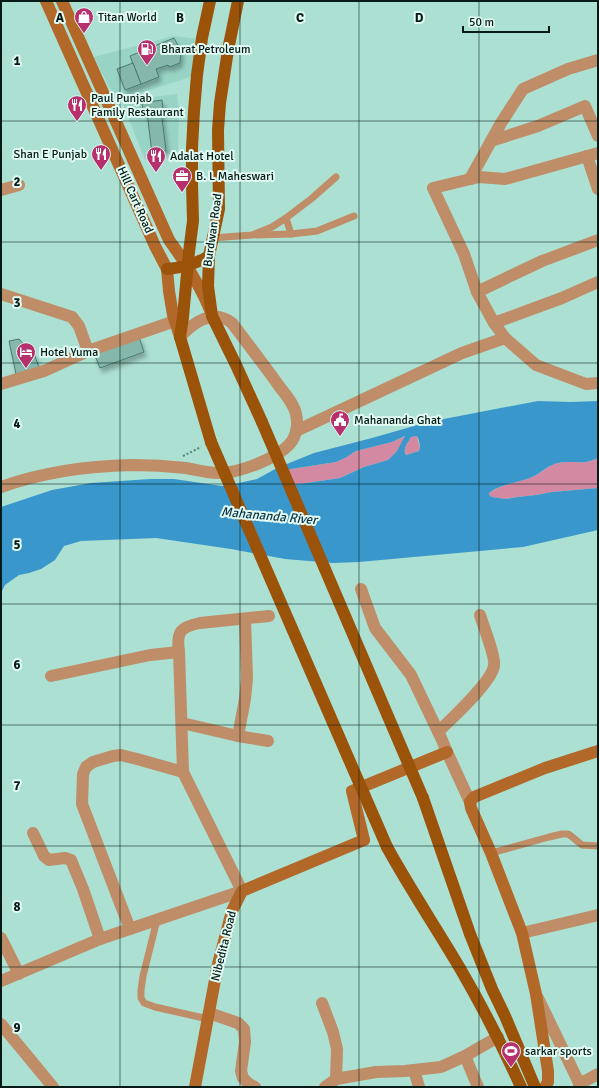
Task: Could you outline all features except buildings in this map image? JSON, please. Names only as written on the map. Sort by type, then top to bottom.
[{"type":"main road","name":"Burdwan Road","points":[[187,266],[193,221],[192,177],[194,111],[202,38],[210,1]]},
{"type":"main road","name":"Burdwan Road","points":[[212,316],[208,286],[209,256],[219,209],[218,130],[220,103],[228,50],[238,1]]},
{"type":"main road","points":[[167,269],[187,266],[209,256]]},
{"type":"main road","name":"Hill Cart Road","points":[[187,266],[180,337],[211,442],[387,847],[410,888],[461,970],[498,1037],[521,1087]]},
{"type":"main road","name":"Hill Cart Road","points":[[212,316],[262,422],[423,798],[472,940],[535,1087]]},
{"type":"street","name":"Hill Cart Road","points":[[46,1],[155,246],[167,269],[169,291],[180,337]]},
{"type":"street","name":"Hill Cart Road","points":[[62,1],[169,240],[180,254],[198,284],[212,316]]},
{"type":"street","points":[[470,179],[501,123],[523,89],[568,69],[598,60]]},
{"type":"street","points":[[491,141],[538,126],[586,106],[598,136]]},
{"type":"street","points":[[598,189],[592,154],[505,179],[479,177],[433,188],[464,254],[476,292],[494,323],[505,338],[536,365],[586,384],[598,383]]},
{"type":"street","points":[[1,190],[19,185]]},
{"type":"street","points":[[476,292],[542,261],[598,240]]},
{"type":"street","points":[[494,323],[562,298],[598,282]]},
{"type":"street","points":[[1,294],[72,317],[79,326],[88,351]]},
{"type":"street","points":[[1,487],[53,472],[94,467],[132,465],[186,468],[218,473],[227,472],[257,464],[280,452],[289,444],[296,432],[297,422],[294,409],[271,374],[232,323],[226,319],[212,316],[188,328],[180,337]]},
{"type":"street","points":[[1,384],[44,370],[88,351],[175,321]]},
{"type":"street","points":[[296,432],[462,353],[505,338]]},
{"type":"street","points":[[361,589],[375,628],[411,676],[438,732],[470,802],[471,808],[522,933],[536,994],[548,1071],[548,1082],[545,1087]]},
{"type":"street","points":[[438,732],[484,685],[495,665],[480,615]]},
{"type":"street","points":[[242,891],[183,772],[179,652],[177,640],[181,631],[189,626],[200,623],[269,616]]},
{"type":"street","points":[[238,736],[245,699],[247,678],[245,618]]},
{"type":"street","points":[[51,676],[150,655],[179,652]]},
{"type":"street","points":[[182,723],[238,736],[268,741]]},
{"type":"street","points":[[470,802],[474,797],[545,768],[598,751]]},
{"type":"street","points":[[1,981],[100,939],[242,891],[364,840],[352,791],[447,752]]},
{"type":"street","points":[[130,929],[82,804],[83,774],[86,767],[92,762],[121,755],[137,758],[183,772]]},
{"type":"street","points":[[33,833],[44,856],[49,860],[65,858],[71,860],[83,889],[100,939]]},
{"type":"street","name":"Nibedita Road","points":[[195,1087],[218,964],[232,911],[242,891]]},
{"type":"street","points":[[522,933],[598,915]]},
{"type":"street","points":[[1,938],[19,974]]},
{"type":"street","points":[[536,994],[580,1086],[598,1074]]},
{"type":"street","points":[[322,1003],[333,1032],[337,1049],[336,1079]]},
{"type":"street","points":[[208,1016],[238,1023],[244,1029],[245,1042],[242,1071],[243,1078],[255,1087]]},
{"type":"street","points":[[1,1024],[54,1087]]},
{"type":"street","points":[[325,1087],[336,1079],[376,1072],[441,1067],[498,1037]]},
{"type":"street","points":[[464,1056],[478,1087]]},
{"type":"street","points":[[414,1070],[419,1087]]},
{"type":"lane","points":[[252,235],[272,227],[286,218],[336,177]]},
{"type":"lane","points":[[212,238],[291,234],[317,231],[354,216]]},
{"type":"lane","points":[[286,218],[291,234]]},
{"type":"lane","points":[[491,854],[562,834],[568,834],[582,845],[598,846]]},
{"type":"lane","points":[[157,920],[143,976],[141,998],[144,1003],[154,1007],[208,1016]]},
{"type":"path","points":[[183,456],[211,442]]},
{"type":"shaded area","name":"Bharat Petroleum","points":[[173,36],[199,39],[193,76],[116,101],[94,57]]},
{"type":"shaded area","points":[[177,94],[179,109],[178,151],[145,160],[123,104],[145,98]]},
{"type":"shaded area","points":[[406,436],[397,451],[388,460],[364,467],[340,478],[296,484],[284,480],[283,471],[336,462],[356,451],[392,442]]},
{"type":"shaded area","points":[[417,436],[420,449],[419,451],[406,455],[405,448],[411,437]]},
{"type":"shaded area","points":[[598,458],[598,488],[552,492],[505,499],[492,497],[489,495],[489,493],[500,487],[530,478],[555,464],[565,462],[586,462]]},
{"type":"water","name":"Mahananda River","points":[[538,401],[598,401],[598,458],[586,462],[565,462],[555,464],[530,478],[499,487],[489,493],[489,495],[492,497],[506,499],[552,492],[598,488],[598,530],[523,547],[333,563],[285,559],[156,538],[81,541],[64,546],[55,560],[41,569],[19,575],[5,585],[1,593],[1,507],[52,490],[91,483],[174,479],[222,486],[234,484],[257,479],[277,468],[314,453],[428,422]],"holes":[[[405,436],[397,451],[388,460],[364,467],[340,478],[296,484],[284,480],[283,471],[336,462],[356,451],[392,442]],[[417,436],[420,444],[419,451],[406,455],[405,448],[411,437]]]},
{"type":"place","name":"Titan World","points":[[84,34]]},
{"type":"place","name":"Bharat Petroleum","points":[[147,66]]},
{"type":"place","name":"Paul Punjab Family Restaurant","points":[[77,122]]},
{"type":"place","name":"Shan E Punjab","points":[[101,171]]},
{"type":"place","name":"Adalat Hotel","points":[[156,173]]},
{"type":"place","name":"B. L Maheswari","points":[[182,193]]},
{"type":"place","name":"Hotel Yuma","points":[[26,369]]},
{"type":"place","name":"Mahananda Ghat","points":[[340,437]]},
{"type":"place","name":"sarkar sports","points":[[511,1068]]}]
